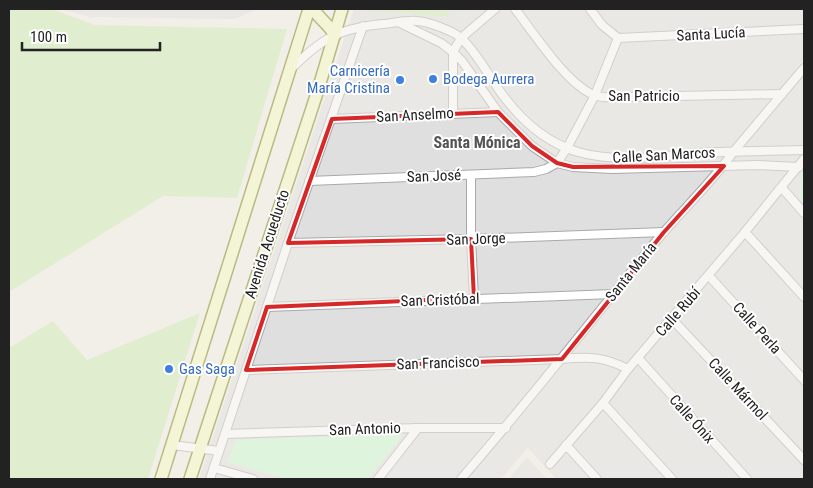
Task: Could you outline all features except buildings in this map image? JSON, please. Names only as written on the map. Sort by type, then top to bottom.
[{"type":"street","name":"Avenida Acueducto","points":[[161,479],[309,9]]},
{"type":"street","points":[[313,9],[335,35]]},
{"type":"street","name":"Avenida Acueducto","points":[[190,479],[318,90],[342,9]]},
{"type":"street","points":[[453,113],[453,52],[461,38],[495,9]]},
{"type":"street","name":"San Patricio","points":[[515,9],[563,70],[580,86],[595,95],[626,97],[782,94]]},
{"type":"street","points":[[558,163],[595,95],[618,38],[602,24],[590,9]]},
{"type":"street","name":"Calle San Marcos","points":[[290,71],[313,48],[335,35],[363,26],[417,20],[429,23],[461,38],[502,95],[528,124],[546,138],[580,153],[607,158],[734,151],[804,150]]},
{"type":"street","name":"Calle San Marcos","points":[[398,22],[441,43],[453,52],[498,112],[532,146],[558,163],[573,167],[590,168],[724,166]]},
{"type":"street","points":[[210,479],[288,243],[363,26]]},
{"type":"street","name":"Santa Lucía","points":[[618,38],[804,29]]},
{"type":"street","name":"Santa María","points":[[461,479],[506,428],[664,232],[724,166],[734,151],[804,68]]},
{"type":"street","name":"San Anselmo","points":[[332,119],[498,112]]},
{"type":"street","name":"Calle Rubí","points":[[550,464],[603,403],[628,369],[709,276],[804,159]]},
{"type":"street","name":"San José","points":[[309,181],[534,172],[558,163]]},
{"type":"street","points":[[724,166],[799,167]]},
{"type":"street","points":[[471,175],[471,239],[474,298]]},
{"type":"street","points":[[782,188],[804,213]]},
{"type":"street","name":"San Jorge","points":[[288,243],[664,232]]},
{"type":"street","points":[[745,232],[804,296]]},
{"type":"street","name":"Calle Perla","points":[[709,276],[804,380]]},
{"type":"street","name":"San Cristóbal","points":[[268,307],[613,294]]},
{"type":"street","name":"Calle Mármol","points":[[672,319],[804,460]]},
{"type":"street","name":"San Francisco","points":[[246,370],[580,357],[598,358],[614,362],[628,369]]},
{"type":"street","name":"Calle Ónix","points":[[638,358],[747,479]]},
{"type":"street","points":[[603,403],[672,479]]},
{"type":"street","points":[[378,479],[418,428]]},
{"type":"street","name":"San Antonio","points":[[225,434],[418,428],[506,428]]},
{"type":"street","points":[[172,444],[220,451]]},
{"type":"street","points":[[566,445],[597,479]]},
{"type":"street","points":[[214,468],[253,479]]},
{"type":"highlighted area","points":[[498,112],[532,146],[557,163],[573,167],[724,166],[664,232],[562,359],[246,370],[267,307],[474,298],[471,239],[288,243],[332,119]]},
{"type":"shaded area","points":[[60,9],[258,9],[234,19],[91,17]]},
{"type":"shaded area","name":"Santa Mónica","points":[[354,9],[804,9],[804,58],[796,69],[804,79],[804,479],[556,479],[528,448],[537,437],[501,479],[199,479]]},
{"type":"shaded area","points":[[527,457],[547,479],[509,479]]},
{"type":"green space","points":[[9,9],[51,9],[95,25],[287,29],[237,198],[163,196],[9,292]]},
{"type":"green space","points":[[353,9],[450,9],[448,17]]},
{"type":"green space","points":[[804,170],[804,203],[799,197],[801,172]]},
{"type":"green space","points":[[200,313],[148,479],[9,479],[9,348],[53,321],[87,360]]},
{"type":"green space","points":[[404,434],[368,479],[286,479],[227,462],[236,440]]},
{"type":"place","name":"Bodega Aurrera","points":[[433,79]]},
{"type":"place","name":"Carnicería María Cristina","points":[[400,80]]},
{"type":"place","name":"Gas Saga","points":[[169,369]]},
{"type":"district","name":"Santa Mónica","points":[[477,142]]}]
